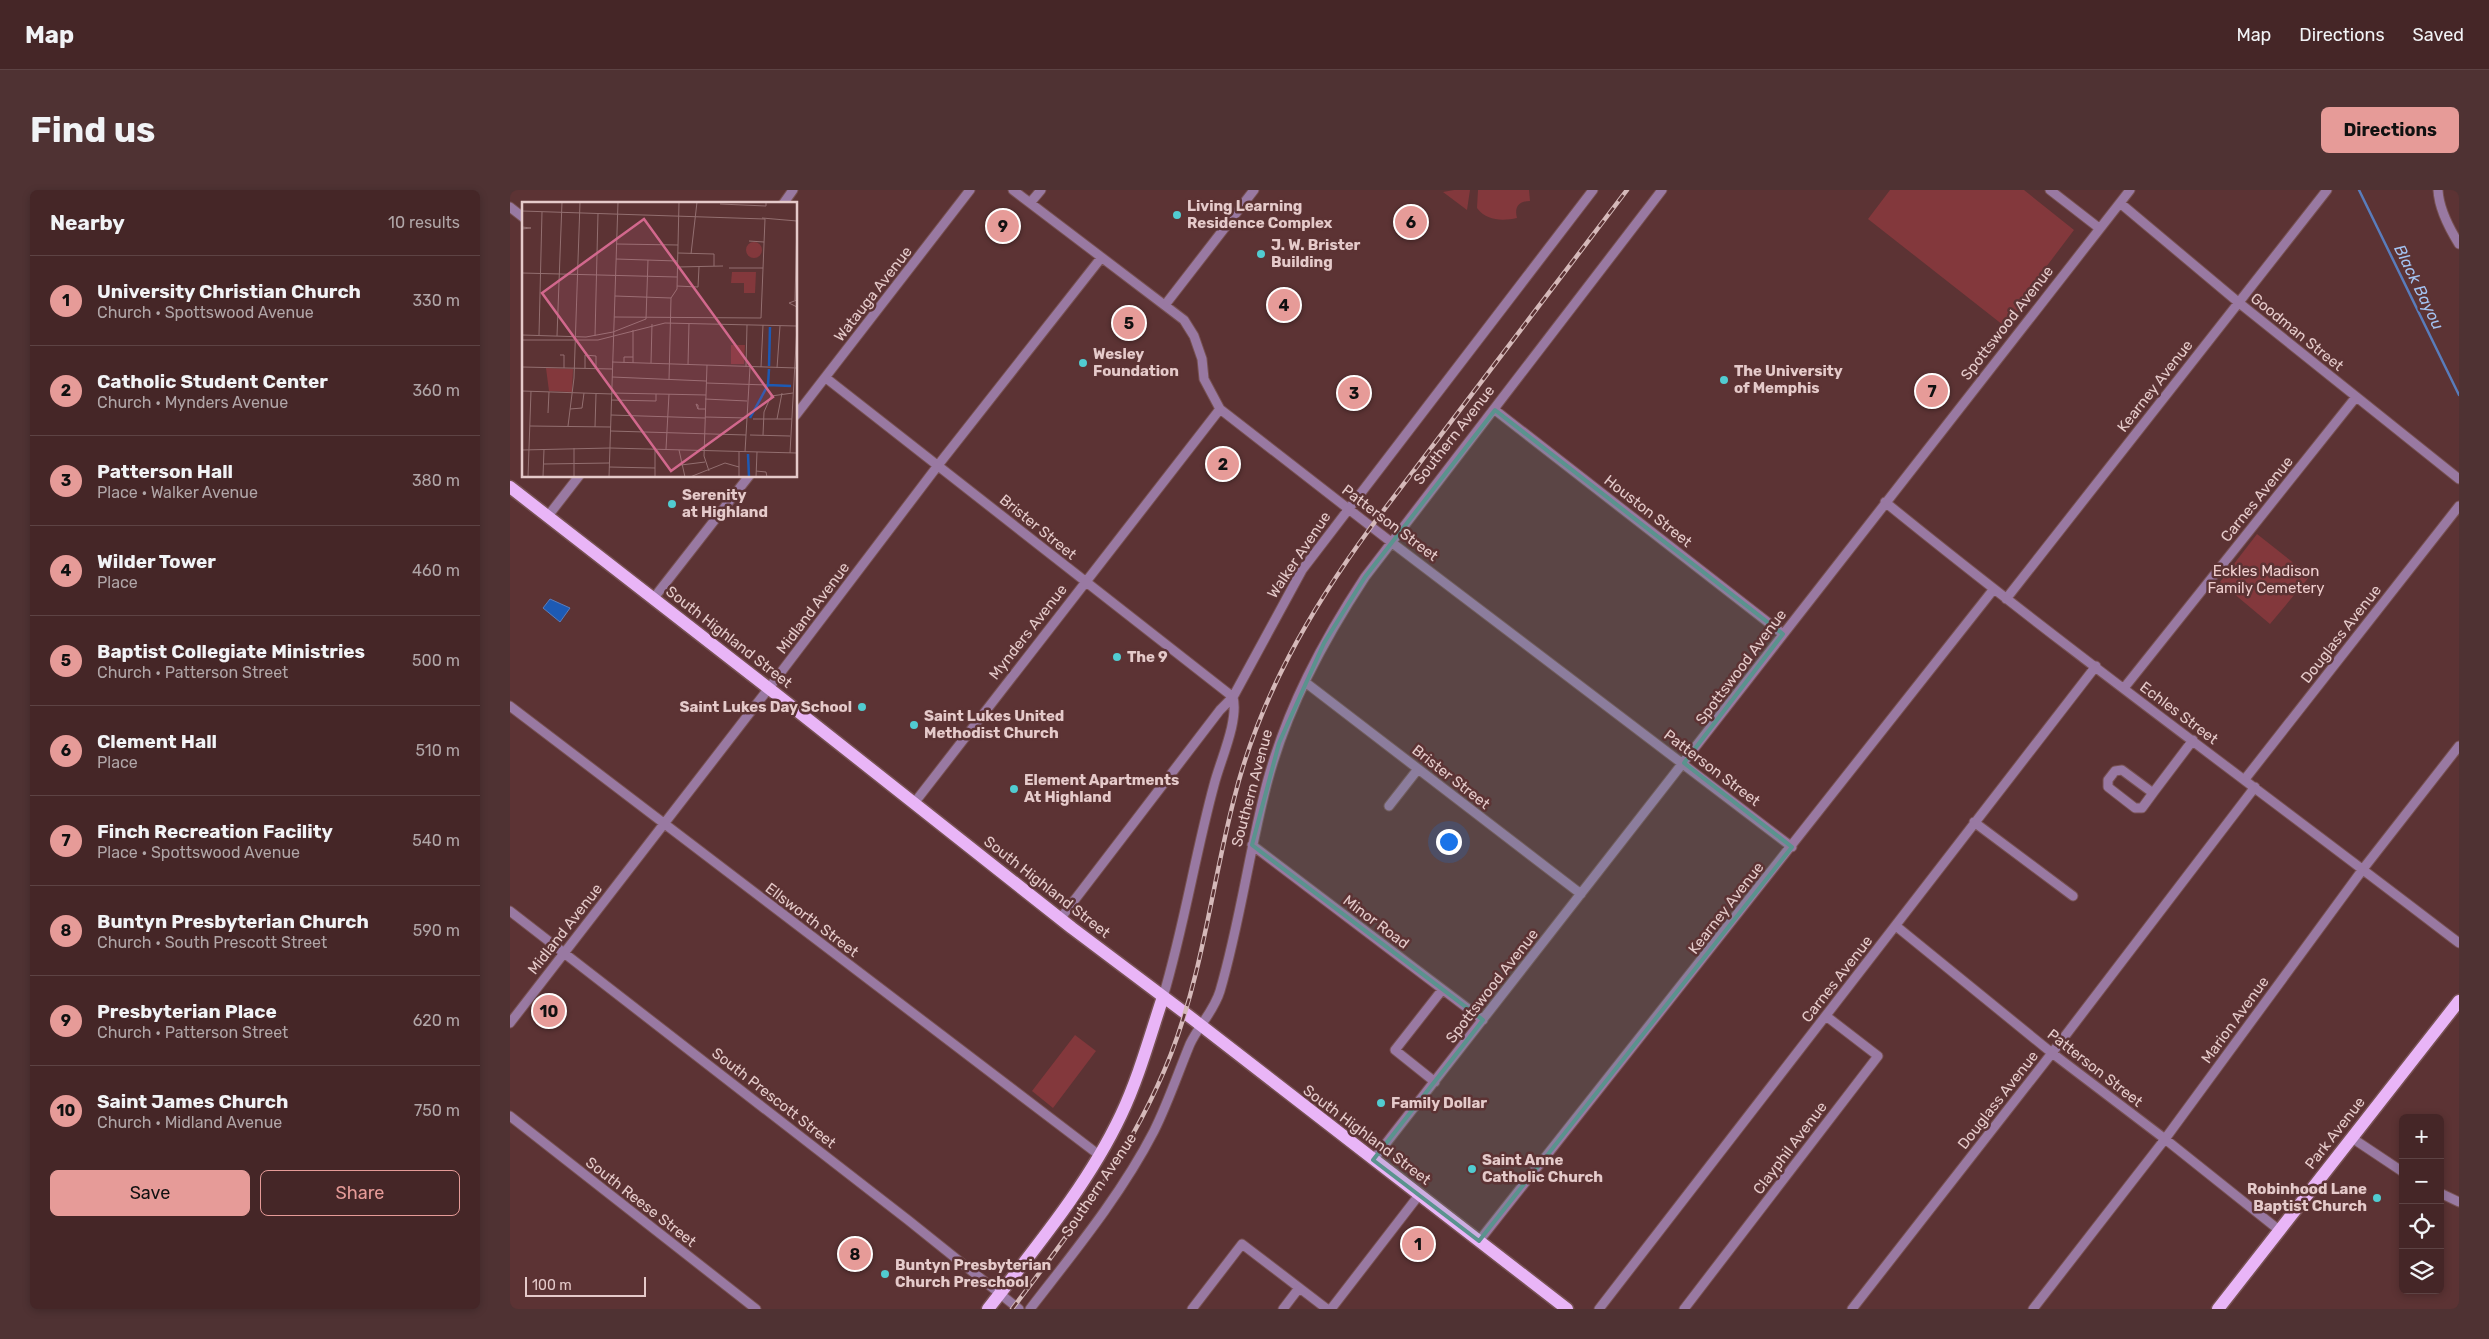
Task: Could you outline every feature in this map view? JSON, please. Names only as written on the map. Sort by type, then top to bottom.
[{"type":"main road","name":"South Highland Street","points":[[510,487],[915,802],[1060,919],[1163,996],[1567,1309]]},
{"type":"main road","name":"Southern Avenue","points":[[988,1309],[1055,1223],[1099,1155],[1121,1115],[1139,1070],[1163,996]]},
{"type":"main road","name":"Park Avenue","points":[[2220,1309],[2279,1230],[2459,1001]]},
{"type":"street","points":[[784,202],[793,190]]},
{"type":"street","name":"Watauga Avenue","points":[[798,413],[970,190]]},
{"type":"street","name":"Patterson Street","points":[[1013,190],[1184,320],[1194,336],[1202,359],[1204,378],[1220,410],[1347,509],[1684,763],[1792,847]]},
{"type":"street","points":[[1030,203],[1041,190]]},
{"type":"street","points":[[1165,305],[1254,190]]},
{"type":"street","name":"Walker Avenue","points":[[1060,919],[1220,710],[1233,697],[1298,577],[1347,509],[1592,190]]},
{"type":"street","name":"Southern Avenue","points":[[1030,1309],[1092,1229],[1132,1169],[1154,1130],[1191,1042],[1213,1010],[1220,991],[1271,768],[1292,708],[1342,611],[1391,542],[1495,410],[1662,190]]},
{"type":"street","points":[[2050,190],[2099,228]]},
{"type":"street","name":"Spottswood Avenue","points":[[1373,1160],[2130,190]]},
{"type":"street","name":"Kearney Avenue","points":[[2006,599],[2327,190]]},
{"type":"street","points":[[2438,190],[2438,199],[2450,230],[2459,244]]},
{"type":"street","name":"Goodman Street","points":[[2120,203],[2238,302],[2459,480]]},
{"type":"street","points":[[510,207],[522,216]]},
{"type":"street","name":"Midland Avenue","points":[[510,1023],[769,688],[939,464],[1101,258]]},
{"type":"street","name":"Brister Street","points":[[826,378],[939,464],[1084,582],[1233,697]]},
{"type":"street","name":"Carnes Avenue","points":[[2124,688],[2356,397]]},
{"type":"street","name":"Mynders Avenue","points":[[915,802],[1084,582],[1220,410]]},
{"type":"street","name":"Houston Street","points":[[1495,410],[1783,634]]},
{"type":"street","points":[[548,516],[577,478]]},
{"type":"street","points":[[654,599],[747,478]]},
{"type":"street","name":"Echles Street","points":[[1885,502],[1993,590],[2096,666],[2459,943]]},
{"type":"street","name":"Douglass Avenue","points":[[2245,779],[2459,506]]},
{"type":"street","name":"Kearney Avenue","points":[[1479,1242],[1993,590]]},
{"type":"street","name":"Carnes Avenue","points":[[1598,1309],[2096,666]]},
{"type":"street","name":"Brister Street","points":[[1304,682],[1581,894]]},
{"type":"street","name":"Southern Avenue","points":[[1163,996],[1177,949],[1213,786],[1235,713],[1233,697]]},
{"type":"street","name":"Ellsworth Street","points":[[510,706],[1099,1155]]},
{"type":"street","points":[[2153,793],[2122,770],[2114,771],[2108,780],[2108,787],[2135,808],[2142,808],[2193,740]]},
{"type":"street","name":"Marion Avenue","points":[[2033,1309],[2165,1139],[2363,869],[2459,746]]},
{"type":"street","points":[[1389,806],[1418,769]]},
{"type":"street","name":"Douglass Avenue","points":[[1852,1309],[2255,787]]},
{"type":"street","points":[[1974,822],[2073,896]]},
{"type":"street","name":"Minor Road","points":[[1252,845],[1483,1020]]},
{"type":"street","name":"South Prescott Street","points":[[510,911],[1001,1293],[1019,1309]]},
{"type":"street","name":"Patterson Street","points":[[1896,926],[2052,1052],[2279,1230]]},
{"type":"street","points":[[1435,1082],[1395,1050],[1442,990]]},
{"type":"street","name":"Clayphil Avenue","points":[[1684,1309],[1878,1056],[1826,1016]]},
{"type":"street","name":"South Reese Street","points":[[510,1116],[756,1309]]},
{"type":"street","points":[[2352,1138],[2399,1169]]},
{"type":"street","points":[[1192,1309],[1242,1244],[1329,1309],[1419,1195]]},
{"type":"street","points":[[2444,1195],[2459,1202]]},
{"type":"street","points":[[1283,1309],[1300,1288]]},
{"type":"highlighted area","points":[[1495,410],[1783,634],[1684,763],[1792,847],[1479,1241],[1373,1160],[1483,1020],[1252,845],[1279,743],[1324,643],[1365,577]]},
{"type":"green space","points":[[1470,190],[1467,210],[1443,192]]},
{"type":"green space","points":[[1478,190],[1529,190],[1530,201],[1518,205],[1516,211],[1517,218],[1506,220],[1490,218],[1477,208]]},
{"type":"green space","points":[[1890,190],[2024,190],[2074,230],[2040,275],[2044,279],[2008,325],[2005,322],[2003,325],[1868,219]]},
{"type":"green space","name":"Eckles Madison Family Cemetery","points":[[2257,534],[2310,576],[2270,624],[2220,582]]},
{"type":"green space","points":[[1075,1035],[1096,1051],[1053,1108],[1032,1091]]},
{"type":"water","points":[[550,599],[570,608],[560,622],[543,608]]},
{"type":"waterway","name":"Black Bayou","points":[[2359,190],[2459,395]]},
{"type":"railway","points":[[1012,1309],[1101,1187],[1139,1123],[1156,1089],[1171,1054],[1191,991],[1226,831],[1245,762],[1272,690],[1307,623],[1327,590],[1371,527],[1627,190]]},
{"type":"place","name":"Living Learning Residence Complex","points":[[1177,215]]},
{"type":"place","name":"Clement Hall","points":[[1411,222]]},
{"type":"place","name":"Presbyterian Place","points":[[1003,226]]},
{"type":"place","name":"J. W. Brister Building","points":[[1261,254]]},
{"type":"place","name":"Wilder Tower","points":[[1284,305]]},
{"type":"place","name":"Baptist Collegiate Ministries","points":[[1129,323]]},
{"type":"place","name":"Wesley Foundation","points":[[1083,363]]},
{"type":"place","name":"The University of Memphis","points":[[1724,380]]},
{"type":"place","name":"Finch Recreation Facility","points":[[1932,391]]},
{"type":"place","name":"Patterson Hall","points":[[1354,393]]},
{"type":"place","name":"Catholic Student Center","points":[[1223,464]]},
{"type":"place","name":"Serenity at Highland","points":[[672,504]]},
{"type":"place","name":"The 9","points":[[1117,657]]},
{"type":"place","name":"Saint Lukes Day School","points":[[862,707]]},
{"type":"place","name":"Saint Lukes United Methodist Church","points":[[914,725]]},
{"type":"place","name":"Element Apartments At Highland","points":[[1014,789]]},
{"type":"place","name":"Saint James Church","points":[[549,1011]]},
{"type":"place","name":"Family Dollar","points":[[1381,1103]]},
{"type":"place","name":"Saint Anne Catholic Church","points":[[1472,1169]]},
{"type":"place","name":"Robinhood Lane Baptist Church","points":[[2377,1198]]},
{"type":"place","name":"University Christian Church","points":[[1418,1244]]},
{"type":"place","name":"Buntyn Presbyterian Church","points":[[855,1254]]},
{"type":"place","name":"Buntyn Presbyterian Church Preschool","points":[[885,1274]]}]
